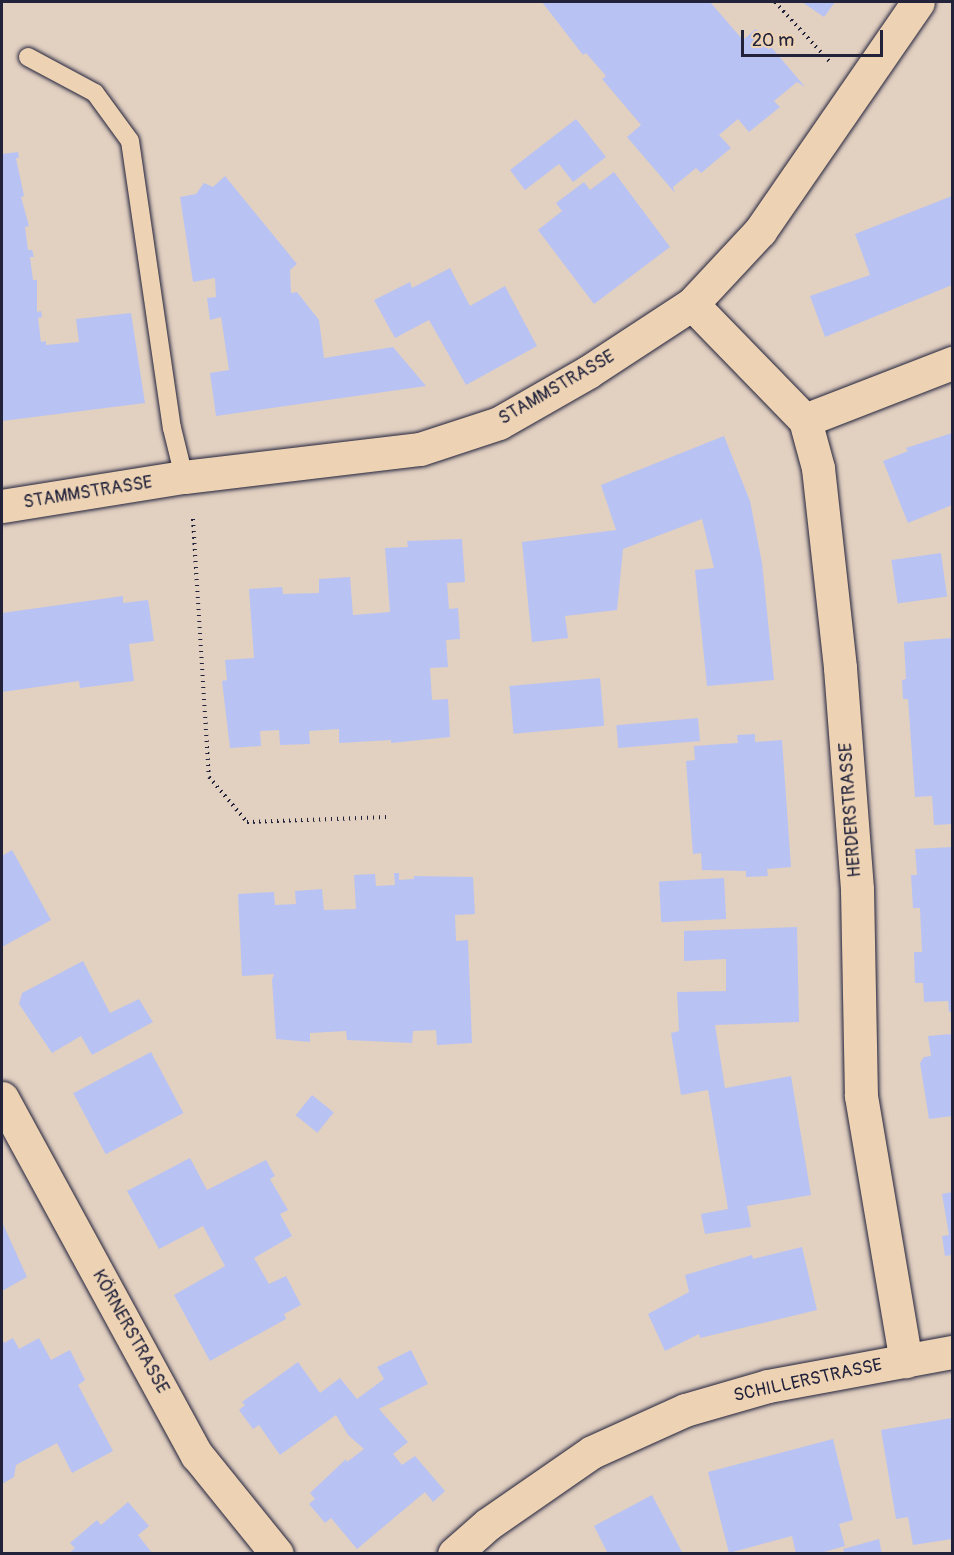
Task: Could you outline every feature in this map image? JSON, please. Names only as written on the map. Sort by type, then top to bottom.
[{"type":"street","name":"STAMMSTRASSE","points":[[2,506],[184,477],[420,449],[499,423],[588,372],[692,304],[760,231],[918,2]]},
{"type":"street","name":"HERDERSTRASSE","points":[[692,304],[805,420],[818,468],[840,668],[856,889],[861,1096],[906,1361]]},
{"type":"street","points":[[805,420],[952,363]]},
{"type":"street","name":"KÖRNERSTRASSE","points":[[2,1098],[197,1455],[277,1554]]},
{"type":"street","name":"SCHILLERSTRASSE","points":[[454,1554],[488,1524],[592,1452],[685,1410],[768,1386],[952,1352]]},
{"type":"lane","points":[[28,57],[95,93],[130,141],[172,428],[184,477]]},
{"type":"path","points":[[775,2],[808,42],[858,88]]},
{"type":"path","points":[[184,477],[196,530],[209,777],[247,822],[388,817]]},
{"type":"building","points":[[542,2],[710,2],[743,40],[756,29],[805,87],[797,82],[774,101],[780,107],[749,132],[738,119],[719,135],[731,148],[701,173],[696,168],[673,187],[675,193],[627,137],[641,125],[602,79],[606,76],[586,53],[583,55]]},
{"type":"building","points":[[802,2],[835,2],[824,17]]},
{"type":"building","points":[[576,119],[606,157],[573,182],[559,164],[525,190],[510,170]]},
{"type":"building","points":[[18,152],[19,158],[16,158],[24,196],[21,197],[29,226],[25,227],[28,250],[32,250],[34,257],[30,257],[33,280],[37,280],[37,312],[41,311],[42,317],[38,318],[41,342],[46,341],[46,345],[79,342],[76,319],[131,313],[145,403],[2,421],[2,154]]},
{"type":"building","points":[[614,172],[670,247],[594,304],[538,230],[562,211],[556,203],[584,182],[590,190]]},
{"type":"building","points":[[225,176],[297,264],[290,270],[291,293],[297,292],[319,320],[324,358],[393,347],[426,386],[216,416],[210,373],[229,370],[221,317],[210,320],[207,298],[216,297],[215,278],[193,282],[180,197],[196,194],[204,183],[213,187]]},
{"type":"building","points":[[952,196],[952,285],[825,337],[810,296],[870,275],[855,234]]},
{"type":"building","points":[[450,268],[470,306],[505,286],[537,346],[466,385],[429,320],[395,338],[374,300],[410,282],[412,288]]},
{"type":"building","points":[[952,433],[952,505],[908,523],[883,461],[908,451],[906,448]]},
{"type":"building","points":[[724,436],[750,501],[762,563],[774,680],[707,686],[695,570],[714,568],[702,519],[623,549],[617,610],[565,616],[568,638],[532,642],[522,542],[616,530],[601,485]]},
{"type":"building","points":[[462,539],[465,582],[447,583],[449,609],[458,608],[460,639],[446,640],[448,667],[430,668],[432,700],[448,699],[450,737],[391,743],[391,740],[339,743],[339,729],[309,731],[310,744],[280,745],[279,730],[260,731],[261,746],[230,748],[222,681],[227,680],[225,660],[254,658],[249,589],[282,587],[283,594],[319,593],[319,579],[350,577],[353,615],[390,612],[385,548],[408,547],[407,541]]},
{"type":"building","points":[[941,553],[947,597],[898,604],[891,560]]},
{"type":"building","points":[[123,596],[123,603],[148,600],[154,641],[129,644],[134,681],[80,688],[79,681],[2,692],[2,613]]},
{"type":"building","points":[[952,638],[952,824],[934,825],[932,796],[915,797],[908,699],[903,699],[902,680],[906,679],[904,642]]},
{"type":"building","points":[[600,678],[604,726],[514,734],[509,686]]},
{"type":"building","points":[[698,718],[700,741],[618,748],[616,725]]},
{"type":"building","points":[[755,734],[755,742],[782,740],[791,867],[767,869],[768,876],[746,877],[746,871],[702,870],[701,853],[693,854],[686,761],[695,760],[694,746],[738,743],[737,735]]},
{"type":"building","points":[[952,847],[952,1012],[949,1012],[948,1001],[924,1002],[923,983],[915,983],[914,952],[922,952],[920,908],[913,908],[911,875],[917,875],[915,849]]},
{"type":"building","points":[[12,850],[51,920],[2,947],[2,856]]},
{"type":"building","points":[[394,873],[399,873],[399,880],[414,879],[414,876],[473,877],[475,914],[455,915],[456,941],[468,940],[472,1043],[437,1045],[436,1030],[413,1031],[412,1043],[347,1040],[346,1031],[310,1033],[310,1042],[276,1039],[272,980],[274,974],[242,976],[238,894],[274,892],[275,905],[296,904],[295,891],[322,889],[324,910],[356,909],[354,875],[375,874],[376,886],[395,885]]},
{"type":"building","points":[[724,878],[726,919],[661,922],[659,881]]},
{"type":"building","points":[[797,927],[799,1022],[715,1025],[725,1088],[791,1076],[811,1195],[747,1206],[751,1227],[705,1234],[701,1214],[728,1209],[708,1090],[681,1095],[671,1033],[679,1031],[677,992],[726,991],[726,959],[684,961],[684,931]]},
{"type":"building","points":[[83,961],[110,1013],[139,999],[153,1022],[92,1055],[81,1036],[52,1053],[19,1004],[22,993]]},
{"type":"building","points":[[952,1034],[952,1116],[929,1119],[920,1063],[924,1057],[931,1056],[928,1036]]},
{"type":"building","points":[[151,1052],[183,1113],[106,1154],[73,1093]]},
{"type":"building","points":[[312,1095],[334,1113],[317,1133],[296,1115]]},
{"type":"building","points":[[190,1158],[207,1190],[266,1160],[275,1176],[270,1179],[288,1210],[280,1214],[292,1236],[254,1258],[269,1284],[286,1276],[301,1305],[284,1314],[286,1319],[210,1361],[174,1295],[225,1266],[203,1226],[159,1249],[127,1191]]},
{"type":"building","points":[[952,1192],[952,1255],[945,1256],[942,1236],[949,1235],[942,1194]]},
{"type":"building","points":[[2,1222],[27,1277],[2,1291]]},
{"type":"building","points":[[802,1247],[817,1310],[700,1338],[699,1334],[665,1351],[648,1314],[689,1292],[685,1275],[752,1255],[753,1259]]},
{"type":"building","points":[[2,1338],[4,1343],[13,1338],[19,1349],[39,1338],[51,1360],[70,1350],[85,1380],[78,1385],[113,1451],[72,1473],[57,1443],[16,1465],[14,1477],[2,1484]]},
{"type":"building","points":[[411,1350],[428,1384],[379,1409],[408,1442],[393,1454],[402,1465],[415,1456],[445,1491],[433,1502],[425,1492],[357,1549],[331,1518],[325,1523],[309,1504],[315,1499],[310,1493],[346,1459],[347,1462],[364,1449],[348,1435],[336,1415],[280,1455],[259,1425],[253,1429],[239,1410],[245,1405],[242,1402],[298,1362],[320,1393],[340,1378],[357,1399],[384,1379],[377,1367]]},
{"type":"building","points":[[952,1418],[952,1539],[913,1545],[908,1517],[896,1519],[881,1430]]},
{"type":"building","points":[[833,1439],[853,1520],[839,1524],[845,1546],[817,1554],[796,1554],[792,1536],[729,1553],[708,1472]]},
{"type":"building","points":[[652,1495],[683,1554],[608,1554],[594,1526]]},
{"type":"building","points":[[128,1502],[149,1526],[138,1535],[153,1554],[68,1554],[75,1548],[70,1543],[97,1520],[101,1525]]},
{"type":"building","points":[[879,1539],[882,1554],[845,1554],[843,1549]]}]
